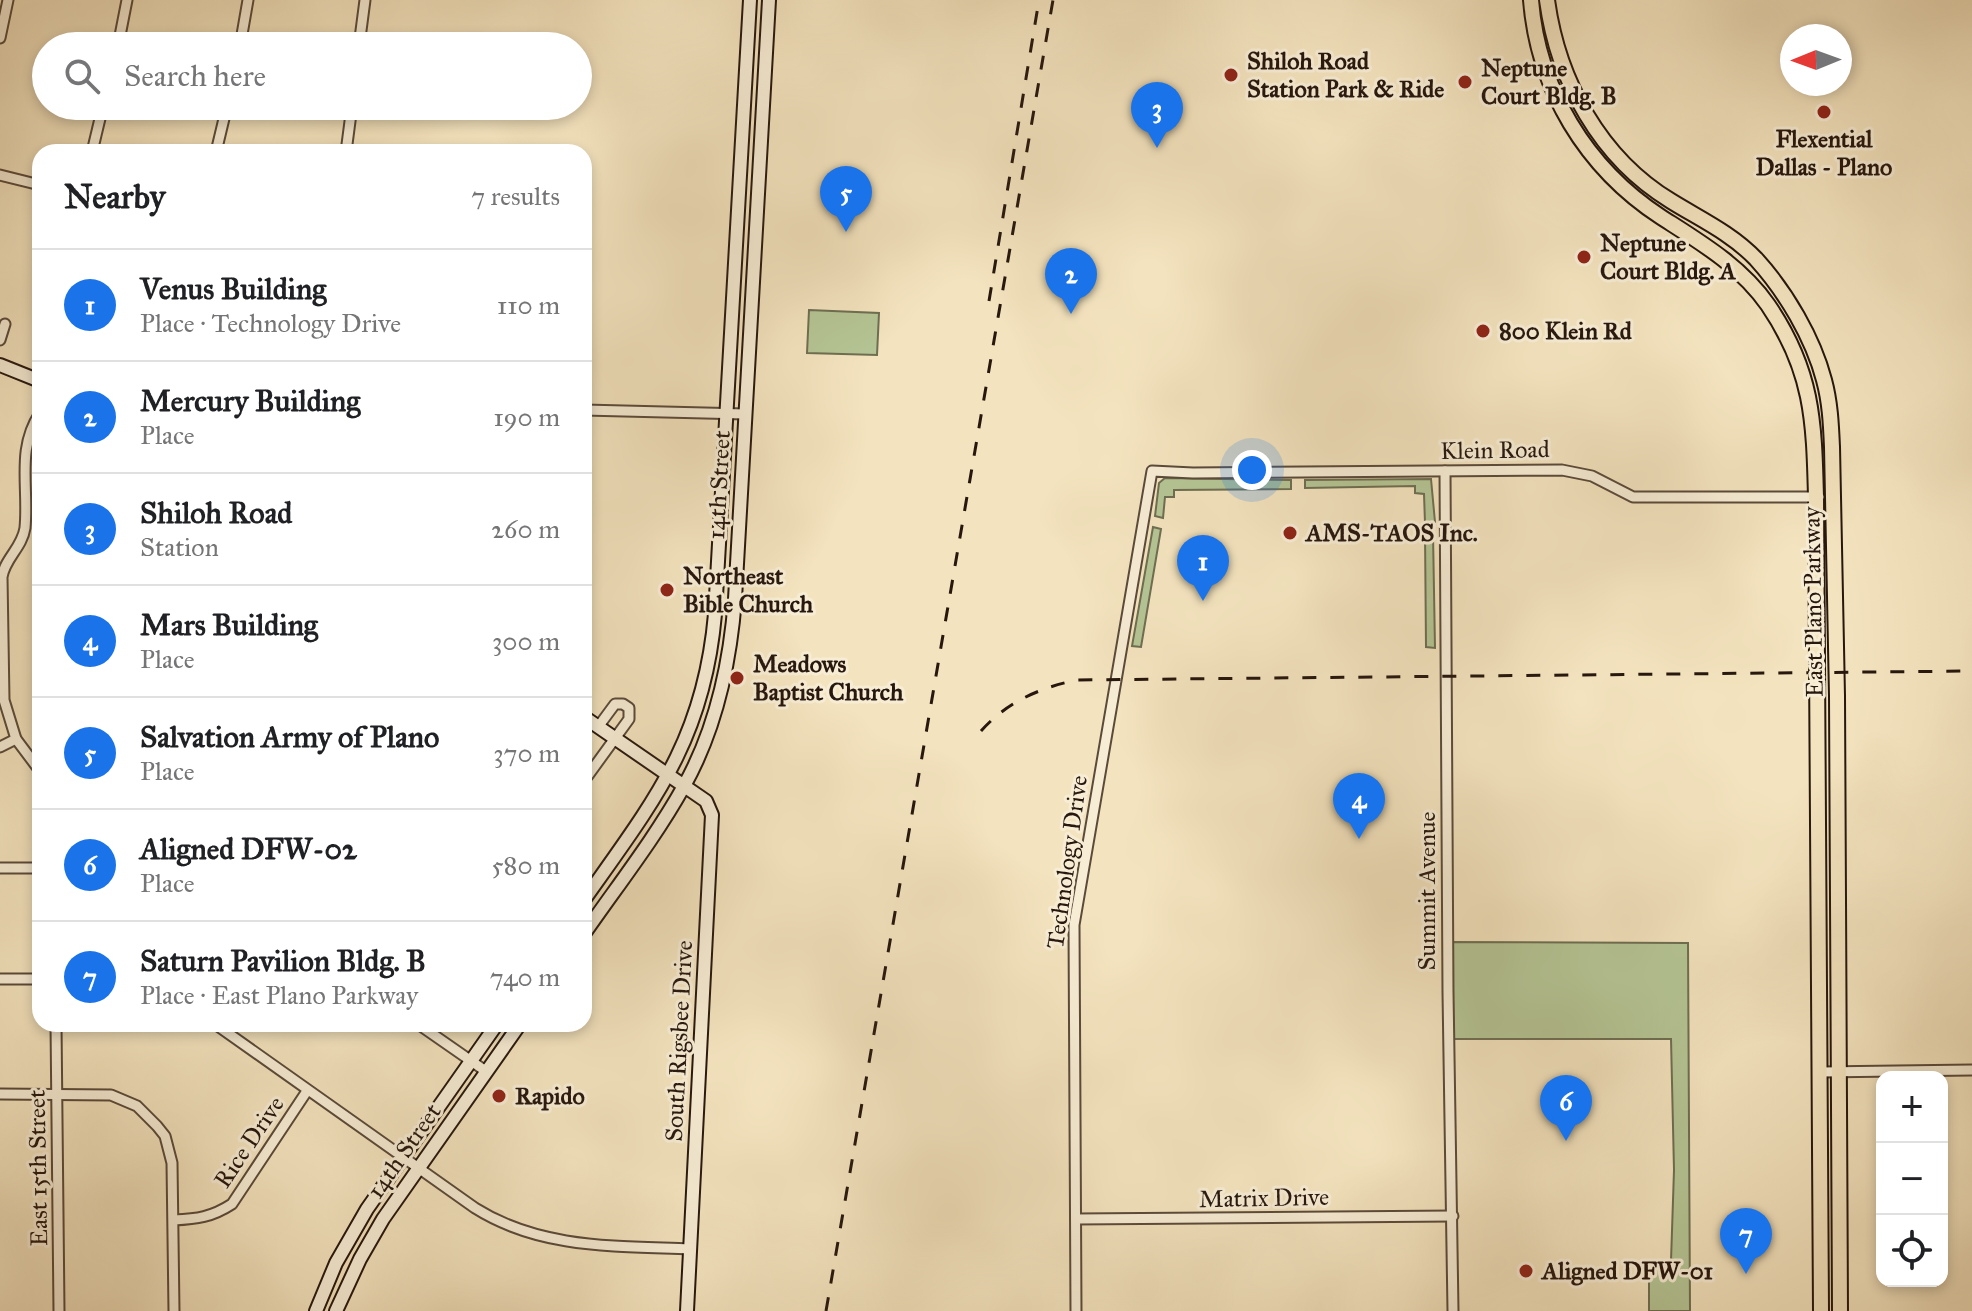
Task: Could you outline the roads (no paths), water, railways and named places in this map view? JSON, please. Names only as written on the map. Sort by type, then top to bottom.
[{"type":"main road","name":"14th Street","points":[[592,888],[669,776],[688,736],[705,684],[713,641],[750,0]]},
{"type":"main road","name":"14th Street","points":[[592,923],[655,834],[684,786],[707,735],[722,688],[732,636],[769,0]]},
{"type":"main road","name":"East Plano Parkway","points":[[1531,0],[1539,53],[1558,105],[1580,139],[1629,194],[1727,260],[1767,303],[1787,335],[1808,388],[1814,424],[1819,701],[1821,1311]]},
{"type":"main road","name":"East Plano Parkway","points":[[1547,0],[1558,51],[1572,91],[1595,130],[1641,178],[1669,200],[1732,238],[1756,259],[1790,306],[1812,348],[1831,410],[1837,701],[1840,1311]]},
{"type":"main road","points":[[744,93],[762,94]]},
{"type":"main road","points":[[1580,139],[1595,130]]},
{"type":"main road","points":[[735,238],[755,239]]},
{"type":"main road","points":[[1775,316],[1790,306]]},
{"type":"main road","points":[[0,365],[32,378]]},
{"type":"main road","points":[[719,539],[738,540]]},
{"type":"main road","points":[[705,684],[722,688]]},
{"type":"main road","points":[[1819,701],[1837,701]]},
{"type":"main road","name":"South Rigsbee Drive","points":[[592,723],[706,801],[712,815],[687,1311]]},
{"type":"main road","points":[[1819,811],[1837,811]]},
{"type":"main road","points":[[1820,965],[1838,964]]},
{"type":"main road","name":"14th Street","points":[[316,1311],[350,1236],[491,1032]]},
{"type":"main road","name":"14th Street","points":[[336,1311],[374,1233],[514,1032]]},
{"type":"main road","points":[[1821,1214],[1839,1214]]},
{"type":"street","points":[[0,38],[8,0]]},
{"type":"street","points":[[121,32],[127,0]]},
{"type":"street","points":[[242,32],[248,0]]},
{"type":"street","points":[[361,32],[365,0]]},
{"type":"street","points":[[94,144],[100,120]]},
{"type":"street","points":[[218,144],[224,120]]},
{"type":"street","points":[[347,144],[350,120]]},
{"type":"street","points":[[0,175],[32,183]]},
{"type":"street","points":[[0,340],[5,324]]},
{"type":"street","points":[[592,410],[745,414]]},
{"type":"street","points":[[32,430],[23,461],[25,527],[22,540],[4,565],[2,577],[4,700],[16,739],[32,760]]},
{"type":"street","name":"Klein Road","points":[[1152,471],[1574,470],[1633,497],[1833,497]]},
{"type":"street","name":"Technology Drive","points":[[1076,1311],[1074,925],[1152,471]]},
{"type":"street","name":"Summit Avenue","points":[[1445,471],[1453,1311]]},
{"type":"street","points":[[592,770],[630,715],[626,705],[615,704],[598,727]]},
{"type":"street","points":[[0,747],[16,739]]},
{"type":"street","points":[[0,868],[32,868]]},
{"type":"street","points":[[0,979],[32,979]]},
{"type":"street","name":"East 15th Street","points":[[56,1032],[59,1311]]},
{"type":"street","points":[[226,1032],[489,1217],[537,1236],[572,1243],[690,1249]]},
{"type":"street","points":[[429,1032],[487,1072]]},
{"type":"street","points":[[1821,1072],[1972,1070]]},
{"type":"street","name":"Rice Drive","points":[[174,1220],[217,1214],[232,1204],[307,1091]]},
{"type":"street","points":[[0,1094],[58,1093],[123,1098],[148,1115],[165,1136],[169,1148],[174,1220],[174,1311]]},
{"type":"street","name":"Matrix Drive","points":[[1076,1219],[1453,1216]]},
{"type":"railway","points":[[989,301],[1039,0]]},
{"type":"railway","points":[[826,1311],[1053,0]]},
{"type":"railway","points":[[981,731],[1024,698],[1077,680],[1972,671]]},
{"type":"place","name":"Shiloh Road Station Park & Ride","points":[[1231,75]]},
{"type":"place","name":"Neptune Court Bldg. B","points":[[1465,82]]},
{"type":"place","name":"Flexential Dallas - Plano","points":[[1824,112]]},
{"type":"place","name":"Shiloh Road","points":[[1157,148]]},
{"type":"place","name":"Salvation Army of Plano","points":[[846,232]]},
{"type":"place","name":"Neptune Court Bldg. A","points":[[1584,257]]},
{"type":"place","name":"Mercury Building","points":[[1071,314]]},
{"type":"place","name":"800 Klein Rd","points":[[1483,331]]},
{"type":"place","name":"AMS-TAOS Inc.","points":[[1290,533]]},
{"type":"place","name":"Northeast Bible Church","points":[[667,590]]},
{"type":"place","name":"Venus Building","points":[[1203,601]]},
{"type":"place","name":"Meadows Baptist Church","points":[[737,678]]},
{"type":"place","name":"Mars Building","points":[[1359,839]]},
{"type":"place","name":"Rapido","points":[[499,1096]]},
{"type":"place","name":"Aligned DFW-02","points":[[1566,1141]]},
{"type":"place","name":"Aligned DFW-01","points":[[1526,1271]]},
{"type":"place","name":"Saturn Pavilion Bldg. B","points":[[1746,1274]]}]
